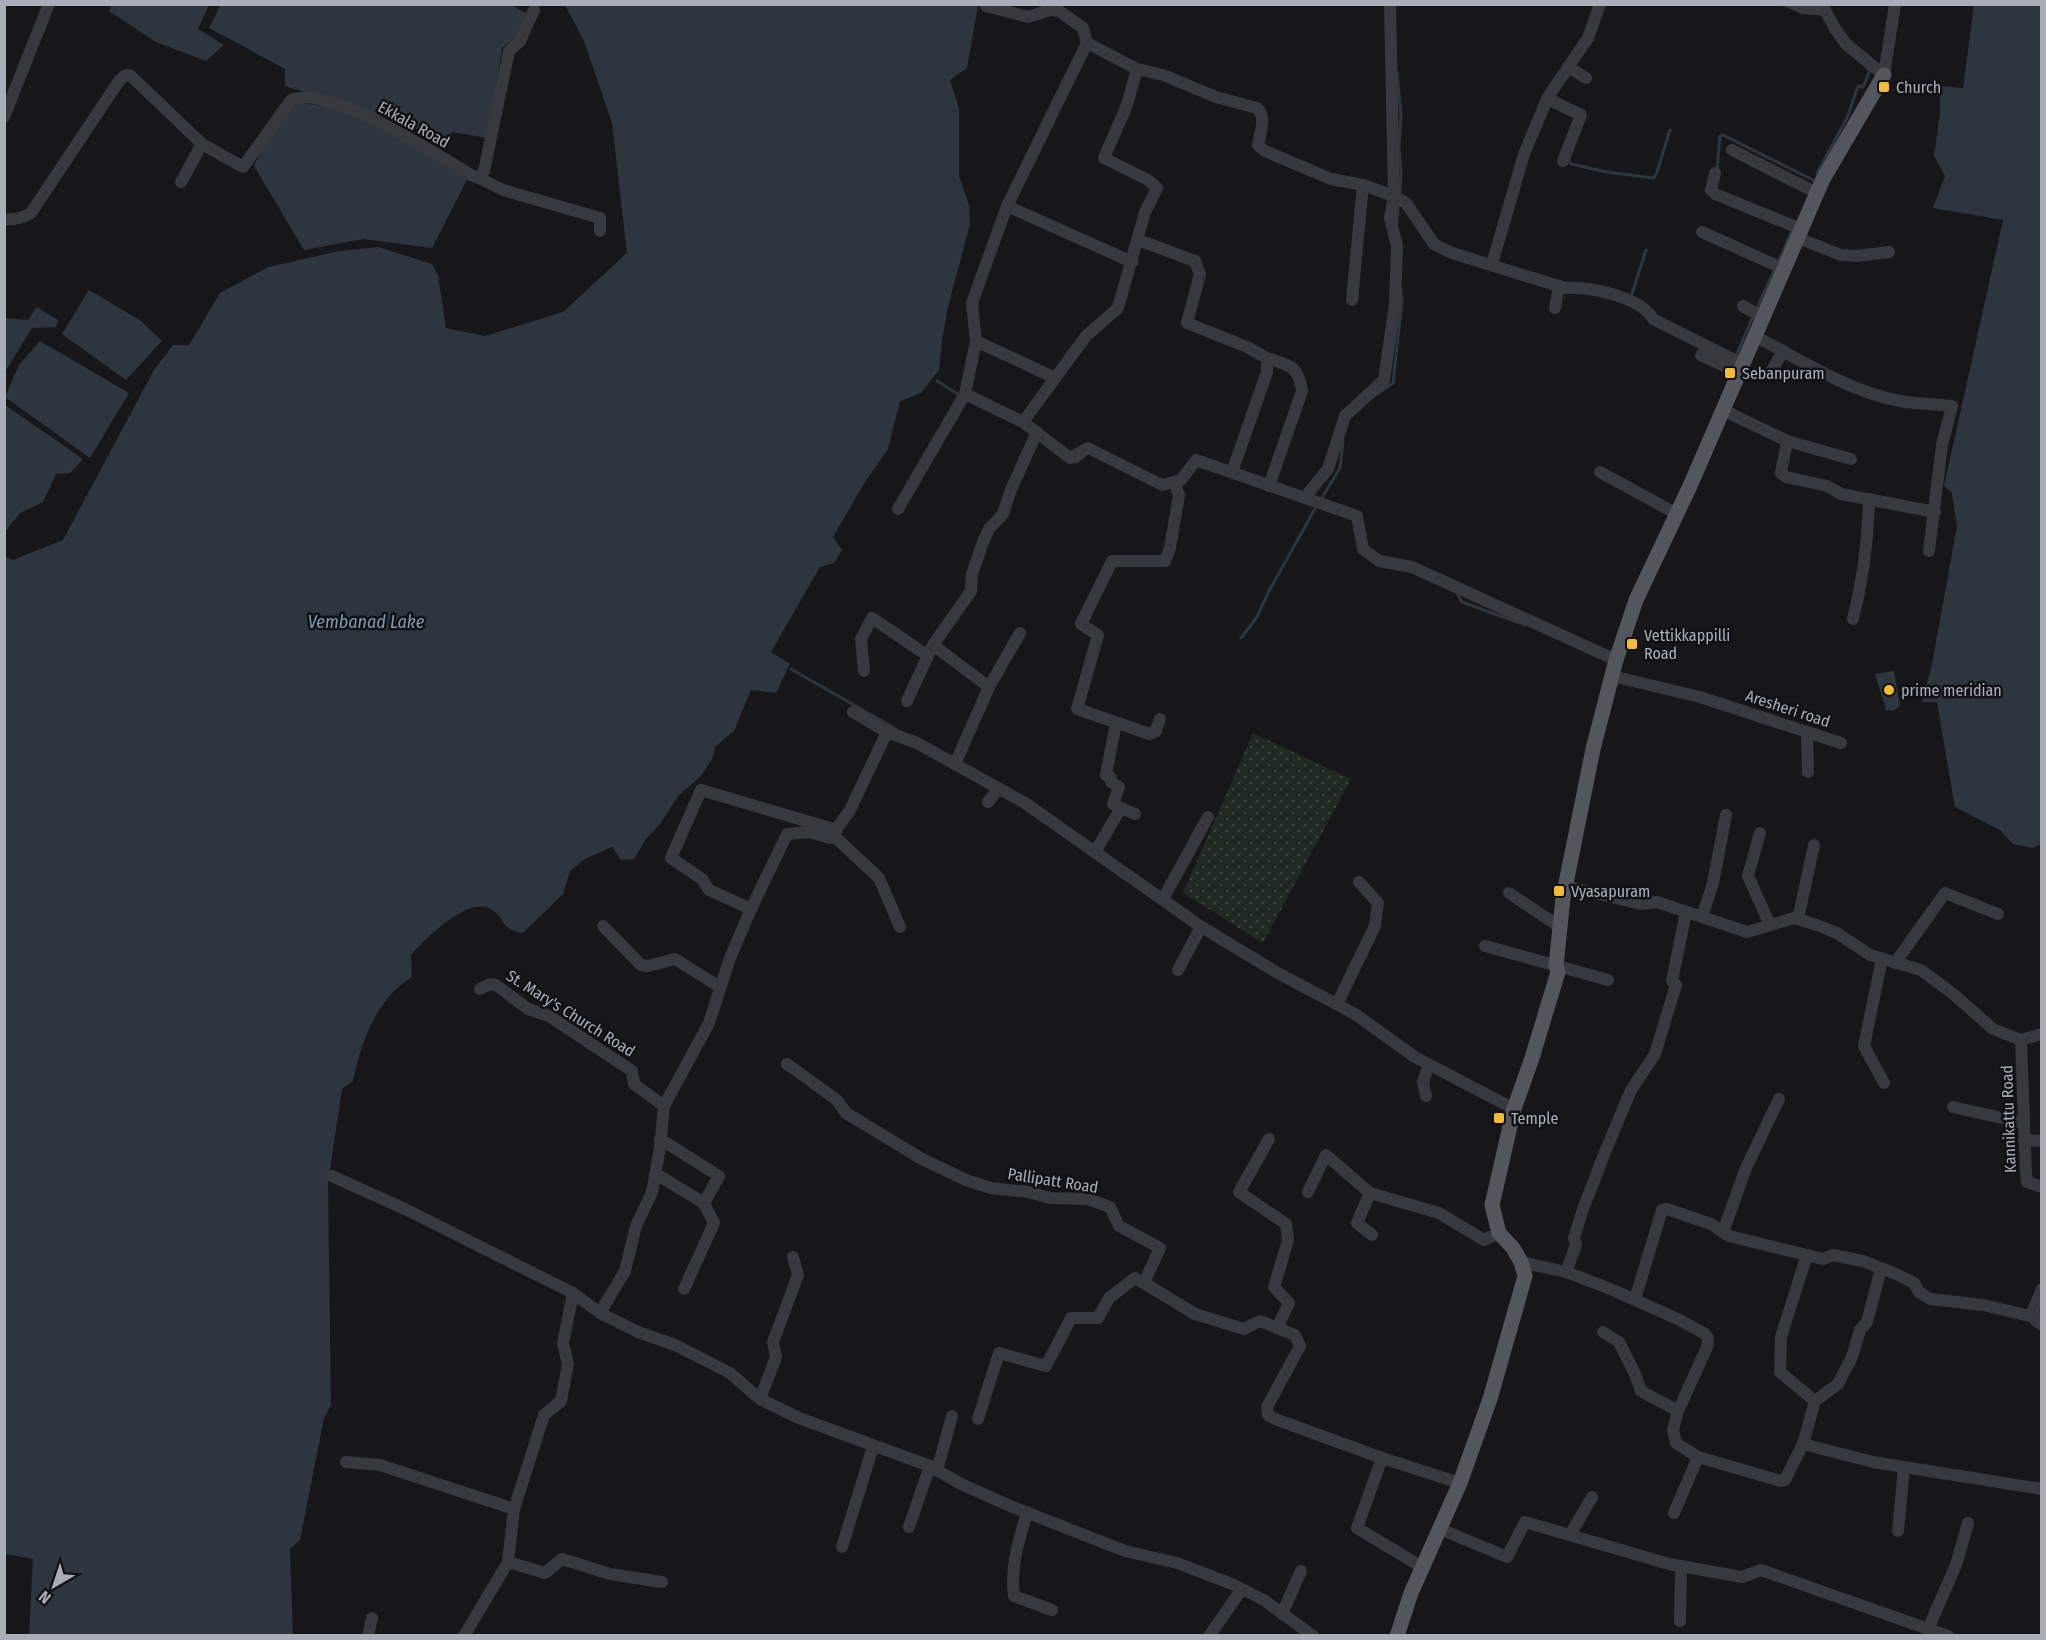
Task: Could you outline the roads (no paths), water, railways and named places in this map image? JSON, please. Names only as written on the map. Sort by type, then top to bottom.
[{"type":"main road","points":[[1397,1635],[1422,1567],[1460,1482],[1490,1399],[1525,1276],[1521,1262],[1513,1248],[1499,1233],[1492,1205],[1514,1108],[1558,972],[1556,966],[1565,886],[1593,749],[1616,660],[1636,600],[1677,514],[1817,193],[1884,75]]},
{"type":"street","points":[[4,117],[49,4]]},
{"type":"street","points":[[1024,4],[1028,17]]},
{"type":"street","points":[[1305,497],[1328,470],[1345,416],[1384,380],[1395,304],[1397,246],[1390,218],[1394,196],[1390,4]]},
{"type":"street","points":[[1492,264],[1524,154],[1548,99],[1588,38],[1600,4]]},
{"type":"street","points":[[1794,4],[1825,10],[1846,44],[1884,75]]},
{"type":"street","points":[[1884,75],[1895,4]]},
{"type":"street","points":[[898,509],[965,394],[976,341],[972,303],[1007,206],[1087,43],[1083,28],[1059,11],[1050,10],[1028,17],[986,6]]},
{"type":"street","points":[[534,10],[520,41],[509,51],[484,171],[479,178],[503,190],[600,218],[600,231]]},
{"type":"street","points":[[1087,43],[1137,69],[1163,75],[1216,97],[1257,108],[1263,118],[1258,145],[1265,151],[1331,179],[1363,185],[1394,196],[1406,203],[1434,244],[1452,253],[1565,288],[1581,287],[1628,300],[1649,312],[1653,319],[1741,368]]},
{"type":"street","points":[[1568,67],[1586,78]]},
{"type":"street","points":[[1023,422],[1086,336],[1118,308],[1145,212],[1157,188],[1148,180],[1104,158],[1127,105],[1137,69]]},
{"type":"street","name":"Ekkala Road","points":[[4,219],[26,217],[31,213],[119,81],[124,76],[130,75],[202,144],[243,167],[291,100],[297,98],[323,101],[385,124],[479,178]]},
{"type":"street","points":[[1548,99],[1581,115],[1563,161]]},
{"type":"street","points":[[181,182],[202,144]]},
{"type":"street","points":[[1732,150],[1817,193]]},
{"type":"street","points":[[1715,173],[1711,190],[1715,194],[1841,255],[1857,256],[1889,252]]},
{"type":"street","points":[[1352,300],[1363,185]]},
{"type":"street","points":[[1007,206],[1132,262]]},
{"type":"street","points":[[1701,232],[1784,269]]},
{"type":"street","points":[[1138,240],[1195,261],[1200,274],[1187,323],[1293,367],[1299,376],[1302,391],[1269,486]]},
{"type":"street","points":[[1555,308],[1559,286]]},
{"type":"street","points":[[1743,306],[1763,318]]},
{"type":"street","points":[[1755,336],[1842,381],[1870,392],[1900,401],[1952,406],[1942,445],[1929,551]]},
{"type":"street","points":[[976,341],[1055,378]]},
{"type":"street","points":[[1772,372],[1783,351]]},
{"type":"street","points":[[1701,355],[1741,368]]},
{"type":"street","points":[[1232,472],[1267,372],[1267,358]]},
{"type":"street","points":[[965,394],[1023,422],[1070,458],[1088,448],[1162,485],[1181,480],[1196,460],[1357,516],[1363,549],[1379,561],[1412,567],[1616,660]]},
{"type":"street","points":[[1723,410],[1787,441],[1851,459]]},
{"type":"street","points":[[907,701],[931,651],[971,591],[972,574],[989,529],[1003,514],[1010,492],[1037,432]]},
{"type":"street","points":[[1787,441],[1781,473],[1786,477],[1827,486],[1841,494],[1935,512]]},
{"type":"street","points":[[1600,472],[1677,514]]},
{"type":"street","points":[[1160,719],[1156,731],[1150,734],[1077,709],[1098,635],[1081,624],[1112,561],[1165,561],[1170,548],[1179,495],[1174,482]]},
{"type":"street","points":[[1853,620],[1862,585],[1869,527],[1869,500]]},
{"type":"street","points":[[864,671],[861,639],[872,618],[989,687]]},
{"type":"street","points":[[955,764],[989,687],[1020,633]]},
{"type":"street","name":"Aresheri road","points":[[1612,676],[1651,684],[1724,705],[1841,743]]},
{"type":"street","points":[[853,712],[887,732],[917,743],[1025,804],[1201,927],[1276,972],[1355,1014],[1415,1057],[1514,1108]]},
{"type":"street","points":[[1116,723],[1106,775],[1119,787],[1113,804],[1135,814]]},
{"type":"street","points":[[600,1313],[624,1271],[636,1226],[652,1192],[664,1106],[709,1023],[720,987],[751,909],[787,834],[809,832],[830,838],[850,810],[887,732]]},
{"type":"street","points":[[1807,732],[1808,772]]},
{"type":"street","points":[[988,802],[998,789]]},
{"type":"street","points":[[751,909],[709,890],[702,879],[671,858],[701,790],[835,832],[879,878],[900,927]]},
{"type":"street","points":[[1095,852],[1121,808]]},
{"type":"street","points":[[1702,917],[1713,883],[1726,815]]},
{"type":"street","points":[[1162,899],[1208,818]]},
{"type":"street","points":[[1761,833],[1748,876],[1770,925]]},
{"type":"street","points":[[1798,919],[1814,845]]},
{"type":"street","points":[[1336,1004],[1374,926],[1378,903],[1359,882]]},
{"type":"street","points":[[1565,886],[1641,904],[1657,902],[1747,932],[1794,918],[1798,919],[1837,933],[1870,955],[1921,970],[1952,993],[1993,1029],[2021,1040],[2042,1034]]},
{"type":"street","points":[[1509,893],[1560,927]]},
{"type":"street","points":[[1895,963],[1945,893],[1998,914]]},
{"type":"street","points":[[1566,1272],[1576,1245],[1574,1238],[1583,1209],[1605,1152],[1631,1090],[1655,1054],[1676,985],[1672,981],[1686,912]]},
{"type":"street","points":[[603,926],[641,965],[648,966],[675,959],[720,987]]},
{"type":"street","points":[[1178,970],[1201,927]]},
{"type":"street","points":[[1485,946],[1608,980]]},
{"type":"street","points":[[1882,959],[1864,1046],[1884,1083]]},
{"type":"street","name":"St. Mary's Church Road","points":[[480,989],[490,984],[496,985],[528,1009],[549,1016],[632,1071],[634,1084],[664,1106]]},
{"type":"street","name":"Kannikattu Road","points":[[2021,1040],[2027,1182],[2042,1187]]},
{"type":"street","name":"Pallipatt Road","points":[[787,1064],[837,1100],[846,1113],[922,1159],[966,1180],[991,1188],[1028,1192],[1050,1198],[1088,1199],[1110,1207],[1119,1226],[1160,1248],[1144,1283]]},
{"type":"street","points":[[1426,1096],[1424,1082],[1429,1065]]},
{"type":"street","points":[[1723,1232],[1746,1168],[1779,1099]]},
{"type":"street","points":[[1953,1107],[2024,1123]]},
{"type":"street","points":[[660,1139],[719,1176],[704,1203]]},
{"type":"street","points":[[1269,1139],[1239,1192],[1286,1224],[1288,1240],[1274,1287],[1289,1303],[1277,1328]]},
{"type":"street","points":[[2024,1140],[2042,1141]]},
{"type":"street","points":[[1308,1192],[1326,1155],[1370,1193],[1439,1213],[1484,1239],[1499,1233]]},
{"type":"street","points":[[656,1174],[704,1203],[714,1223],[684,1289]]},
{"type":"street","points":[[332,1176],[407,1210],[573,1293],[600,1313],[638,1332],[675,1345],[730,1373],[760,1398],[799,1418],[933,1468],[961,1484],[1125,1551],[1177,1563],[1242,1589],[1264,1599],[1313,1635]]},
{"type":"street","points":[[1370,1193],[1357,1223],[1372,1235]]},
{"type":"street","points":[[1635,1299],[1662,1210],[1667,1209],[1711,1224],[1723,1232],[1746,1240],[1823,1259],[1833,1255],[1863,1261],[1914,1283],[1919,1292],[1930,1299],[1983,1305],[2038,1321]]},
{"type":"street","points":[[1807,1255],[1781,1337],[1780,1372],[1815,1401]]},
{"type":"street","points":[[760,1398],[776,1357],[773,1342],[798,1275],[793,1257]]},
{"type":"street","points":[[1521,1262],[1566,1272],[1635,1299],[1701,1331],[1708,1338],[1707,1347],[1678,1411],[1673,1430],[1676,1443],[1698,1458],[1785,1480],[1803,1444],[1815,1401],[1838,1384],[1852,1357],[1860,1330],[1867,1322],[1881,1269]]},
{"type":"street","points":[[978,1419],[999,1353],[1046,1366],[1071,1318],[1098,1318],[1109,1298],[1135,1278],[1195,1314],[1244,1329],[1260,1321],[1294,1335],[1300,1346],[1267,1407],[1268,1414],[1275,1419],[1382,1458],[1460,1482]]},
{"type":"street","points":[[2038,1321],[2033,1310],[2042,1289]]},
{"type":"street","points":[[464,1635],[508,1562],[514,1509],[544,1415],[561,1401],[568,1364],[563,1344],[573,1293]]},
{"type":"street","points":[[1603,1332],[1619,1342],[1641,1391],[1678,1411]]},
{"type":"street","points":[[909,1527],[952,1416]]},
{"type":"street","points":[[1803,1444],[1873,1462],[2042,1489]]},
{"type":"street","points":[[842,1547],[873,1447]]},
{"type":"street","points":[[1382,1458],[1357,1528],[1422,1567]]},
{"type":"street","points":[[1674,1513],[1698,1458]]},
{"type":"street","points":[[346,1462],[380,1465],[514,1509]]},
{"type":"street","points":[[1898,1531],[1904,1467]]},
{"type":"street","points":[[1570,1535],[1592,1497]]},
{"type":"street","points":[[1027,1512],[1014,1558],[1012,1582],[1014,1596],[1052,1610]]},
{"type":"street","points":[[1440,1529],[1507,1557],[1525,1522],[1681,1566],[1742,1577],[1761,1570],[1948,1635]]},
{"type":"street","points":[[1928,1629],[1956,1565],[1968,1523]]},
{"type":"street","points":[[508,1562],[545,1573],[562,1559],[610,1574],[662,1582]]},
{"type":"street","points":[[1680,1621],[1681,1566]]},
{"type":"street","points":[[1282,1614],[1301,1571]]},
{"type":"street","points":[[1209,1635],[1242,1589]]},
{"type":"street","points":[[368,1635],[372,1617]]},
{"type":"water","points":[[112,4],[209,5],[198,29],[224,45],[206,61],[156,42],[109,11]]},
{"type":"water","points":[[221,4],[510,4],[526,13],[517,36],[502,48],[487,138],[452,132],[446,146],[410,125],[285,86],[285,69],[209,28]]},
{"type":"water","name":"Vembanad Lake","points":[[565,5],[978,5],[967,68],[950,80],[959,108],[959,176],[969,205],[970,224],[948,307],[939,370],[921,393],[900,401],[888,449],[865,482],[833,537],[842,550],[834,563],[820,567],[771,652],[790,664],[776,693],[751,690],[734,731],[715,747],[712,759],[700,777],[679,795],[634,859],[621,860],[612,847],[585,859],[570,871],[563,894],[523,933],[510,929],[496,913],[482,906],[459,913],[436,930],[411,955],[412,977],[389,997],[372,1023],[353,1081],[342,1089],[328,1183],[331,1405],[324,1418],[300,1540],[290,1549],[293,1635],[29,1635],[33,1559],[5,1554],[4,556],[13,560],[63,540],[154,370],[173,345],[189,345],[220,293],[268,267],[339,251],[378,247],[432,264],[438,275],[446,328],[485,336],[563,312],[627,253],[612,123],[584,41]]},
{"type":"water","points":[[1974,5],[2041,5],[2042,844],[2033,848],[2013,844],[2000,830],[1955,807],[1937,702],[1922,702],[1932,664],[1957,526],[1952,493],[1944,486],[2003,220],[1933,208],[1945,176],[1934,156],[1940,113],[1940,86],[1963,88]]},
{"type":"water","points":[[292,102],[332,107],[379,123],[469,176],[432,248],[363,239],[304,250],[254,166]]},
{"type":"water","points":[[89,290],[141,321],[162,341],[126,380],[62,334]]},
{"type":"water","points":[[37,307],[58,320],[56,327],[32,328],[5,372],[5,318],[28,320]]},
{"type":"water","points":[[40,341],[129,393],[90,458],[5,397],[19,365]]},
{"type":"water","points":[[5,405],[83,459],[70,473],[56,474],[43,502],[20,513],[5,532]]},
{"type":"water","name":"prime meridian","points":[[1894,671],[1900,706],[1893,711],[1886,710],[1875,674]]},
{"type":"waterway","points":[[1781,4],[1790,7]]},
{"type":"waterway","points":[[1819,176],[1817,173],[1847,118],[1858,86],[1863,87],[1870,70],[1867,68]]},
{"type":"waterway","points":[[1397,72],[1401,115],[1400,194]]},
{"type":"waterway","points":[[1568,160],[1571,164],[1607,172],[1653,178],[1656,175],[1670,130]]},
{"type":"waterway","points":[[1717,170],[1720,136],[1723,135],[1815,181]]},
{"type":"waterway","points":[[1397,224],[1398,207]]},
{"type":"waterway","points":[[1778,263],[1793,228]]},
{"type":"waterway","points":[[1631,297],[1646,250]]},
{"type":"waterway","points":[[1756,310],[1775,269]]},
{"type":"waterway","points":[[1374,396],[1393,383],[1402,301],[1401,290]]},
{"type":"waterway","points":[[1736,356],[1753,316]]},
{"type":"waterway","points":[[937,381],[959,395]]},
{"type":"waterway","points":[[1320,501],[1340,468],[1343,441]]},
{"type":"waterway","points":[[1069,461],[1077,462],[1084,456]]},
{"type":"waterway","points":[[1241,638],[1257,617],[1316,507]]},
{"type":"waterway","points":[[1457,593],[1462,602],[1525,625]]},
{"type":"waterway","points":[[791,669],[896,729]]},
{"type":"place","name":"Church","points":[[1884,87]]},
{"type":"place","name":"Sebanpuram","points":[[1730,373]]},
{"type":"place","name":"Vettikkappilli Road","points":[[1632,644]]},
{"type":"place","name":"prime meridian","points":[[1889,690]]},
{"type":"place","name":"Vyasapuram","points":[[1559,891]]},
{"type":"place","name":"Temple","points":[[1499,1118]]}]
